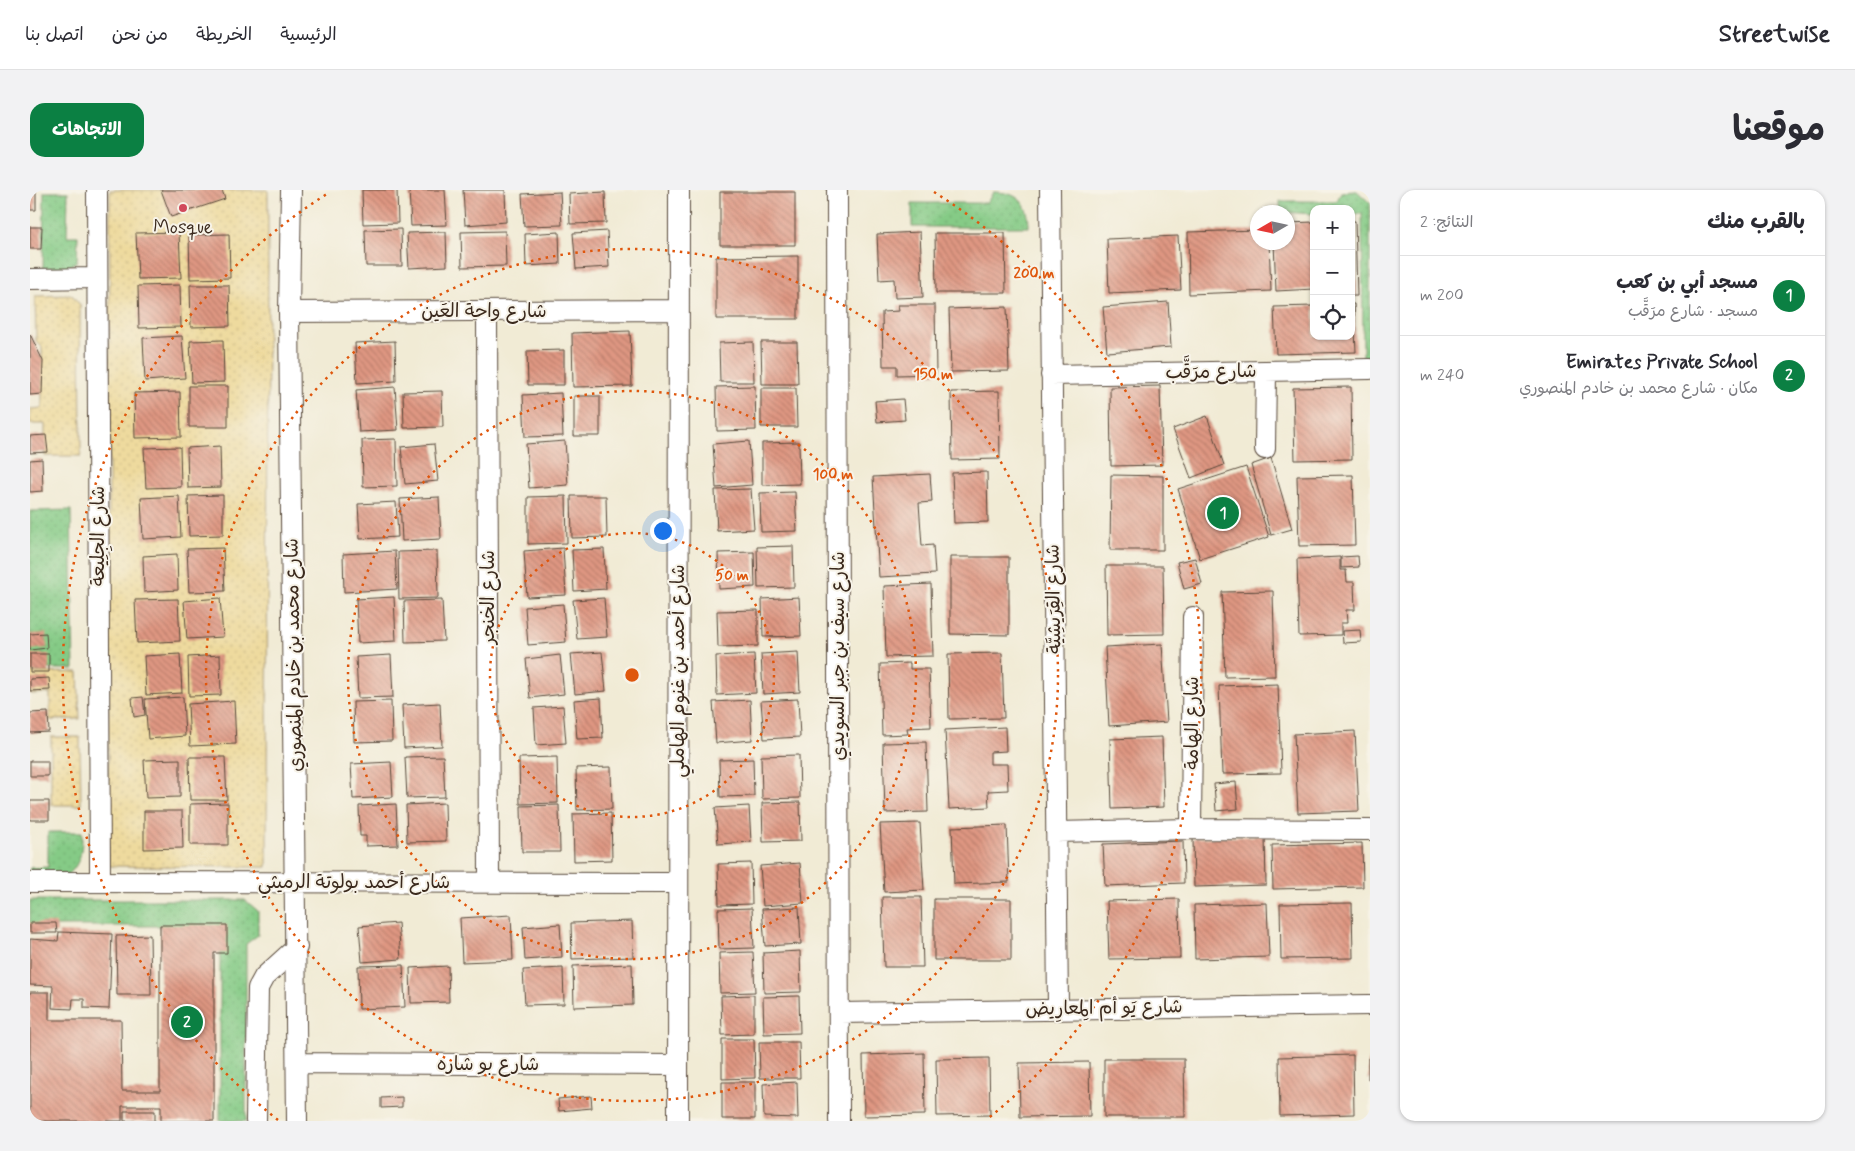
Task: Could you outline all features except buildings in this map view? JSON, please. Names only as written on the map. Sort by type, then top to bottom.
[{"type":"street","name":"شارع الجِلِيعة","points":[[97,190],[100,882]]},
{"type":"street","name":"شارع محمد بن خادم المنصوري","points":[[290,190],[297,1121]]},
{"type":"street","name":"شارع أحمد بن غنوم الهاملي","points":[[678,1121],[679,190]]},
{"type":"street","name":"شارع سيف بن جبر السويدي","points":[[837,190],[839,1121]]},
{"type":"street","name":"شارع القِرَيشِيَّة","points":[[1050,190],[1058,1008]]},
{"type":"street","points":[[30,279],[97,278]]},
{"type":"street","name":"شارع واحة العَين","points":[[290,312],[678,310]]},
{"type":"street","name":"شارع الخنجر","points":[[487,311],[489,882]]},
{"type":"street","name":"شارع مرَقَّب","points":[[1051,375],[1370,369]]},
{"type":"street","points":[[1265,449],[1266,371]]},
{"type":"street","name":"شارع الهامة","points":[[1191,829],[1193,617]]},
{"type":"street","points":[[1056,832],[1191,829],[1370,830]]},
{"type":"street","name":"شارع أحمد بولوتة الرميثي","points":[[30,882],[678,883]]},
{"type":"street","points":[[256,1121],[258,988],[264,977],[297,947]]},
{"type":"street","name":"شارع يَو أم المِعارِيض","points":[[839,1013],[1058,1008],[1370,1005]]},
{"type":"street","name":"شارع بو شاره","points":[[298,1063],[678,1065]]},
{"type":"green space","points":[[1357,191],[1370,203],[1370,361],[1363,361],[1362,214],[1355,214],[1355,205],[1310,205],[1310,214],[1295,213],[1295,205],[1280,205],[1280,201],[1337,201],[1341,192]]},
{"type":"green space","points":[[44,192],[68,192],[67,236],[78,236],[77,261],[65,270],[43,270]]},
{"type":"green space","points":[[993,192],[1009,194],[1020,200],[1027,211],[1029,227],[912,227],[912,203],[987,203]]},
{"type":"green space","points":[[71,510],[74,669],[30,669],[30,511]]},
{"type":"green space","points":[[48,832],[82,832],[79,860],[68,875],[30,875],[30,868],[48,867]]},
{"type":"green space","points":[[30,900],[245,900],[258,911],[258,935],[246,944],[246,1121],[220,1121],[220,926],[30,926]]},
{"type":"sand","points":[[110,190],[268,190],[267,867],[108,866]]},
{"type":"sand","points":[[72,295],[80,305],[81,456],[45,456],[45,424],[30,424],[30,409],[42,408],[42,347],[36,341],[35,296]]},
{"type":"sand","points":[[78,672],[80,719],[50,720],[50,693],[30,694],[30,673]]},
{"type":"sand","points":[[51,737],[80,737],[81,805],[51,805]]},
{"type":"place","name":"Mosque","points":[[183,208]]},
{"type":"place","name":"مسجد أبي بن كعب","points":[[1223,513]]},
{"type":"place","name":"Emirates Private School","points":[[187,1022]]}]
